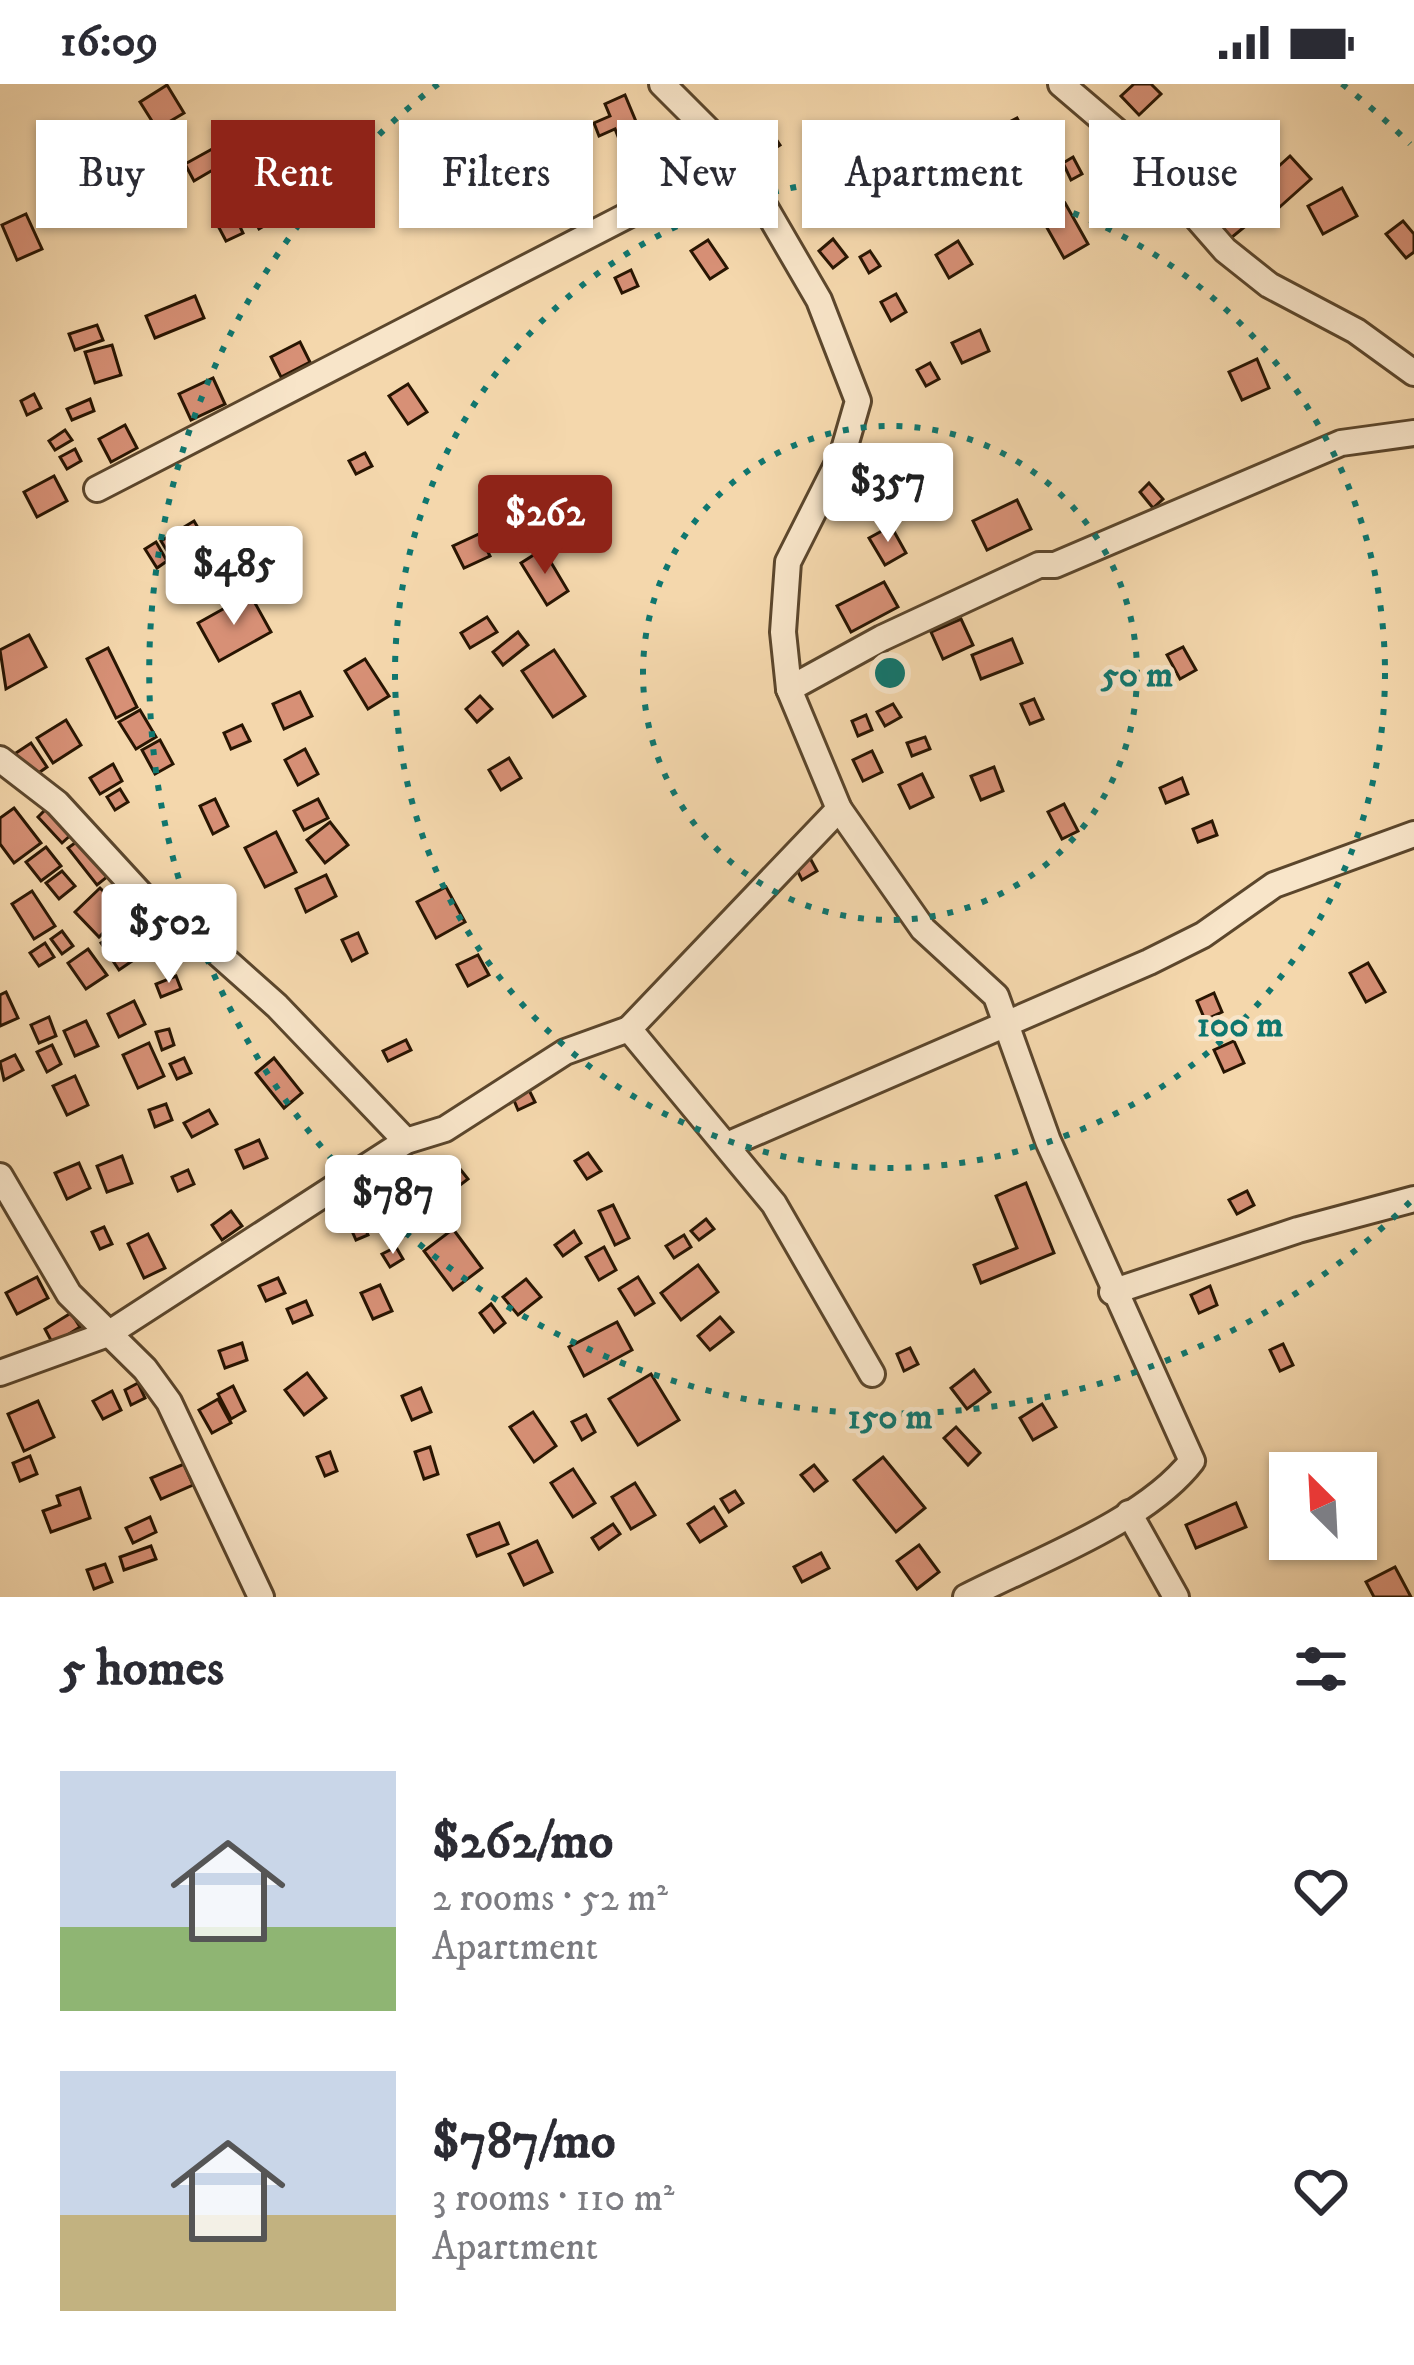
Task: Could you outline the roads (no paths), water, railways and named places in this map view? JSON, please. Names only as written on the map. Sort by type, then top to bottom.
[{"type":"street","points":[[662,84],[698,120]]},
{"type":"street","points":[[1061,84],[1136,148],[1225,250],[1270,285],[1356,331],[1414,373]]},
{"type":"street","points":[[97,488],[617,221]]},
{"type":"street","points":[[777,228],[819,300],[858,401],[843,453],[788,562],[783,632],[789,689],[839,809],[922,929],[996,996],[1048,1141],[1112,1292],[1192,1461],[1179,1478],[1130,1513],[966,1597]]},
{"type":"street","points":[[789,689],[882,638],[1039,565],[1055,565],[1260,473],[1341,443],[1414,433]]},
{"type":"street","points":[[0,759],[57,803],[160,914],[203,940],[277,1006],[406,1142]]},
{"type":"street","points":[[0,1372],[108,1334],[406,1142],[445,1129],[565,1052],[629,1029],[839,809]]},
{"type":"street","points":[[727,1145],[1204,935],[1274,885],[1414,834]]},
{"type":"street","points":[[629,1029],[774,1204],[872,1373]]},
{"type":"street","points":[[0,1176],[69,1294],[145,1369],[169,1402],[261,1597]]},
{"type":"street","points":[[1112,1292],[1298,1230],[1414,1199]]},
{"type":"street","points":[[1130,1513],[1176,1597]]}]
